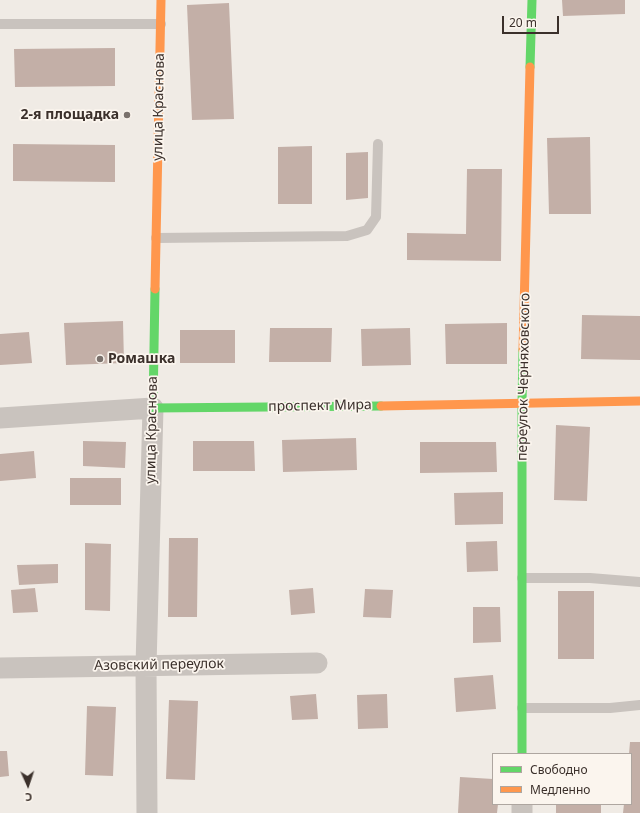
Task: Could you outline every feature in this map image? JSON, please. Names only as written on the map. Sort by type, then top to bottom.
[{"type":"street","name":"улица Краснова","points":[[148,813],[146,666],[161,0]]},
{"type":"street","name":"переулок Черняховского","points":[[522,753],[522,404],[532,0]]},
{"type":"street","name":"проспект Мира","points":[[0,418],[153,408],[522,404],[640,401]]},
{"type":"street","name":"Азовский переулок","points":[[0,668],[318,663]]},
{"type":"lane","points":[[0,24],[161,24]]},
{"type":"lane","points":[[156,238],[347,236],[367,230],[376,217],[378,144]]},
{"type":"lane","points":[[522,578],[590,578],[640,582]]},
{"type":"lane","points":[[522,708],[610,708],[640,705]]},
{"type":"building","points":[[562,0],[625,0],[625,14],[563,16]]},
{"type":"building","points":[[229,3],[234,119],[192,120],[187,5]]},
{"type":"building","points":[[115,48],[115,86],[15,87],[14,49]]},
{"type":"building","points":[[590,137],[591,214],[549,214],[547,138]]},
{"type":"building","points":[[13,144],[115,145],[115,182],[13,181]]},
{"type":"building","points":[[312,146],[312,204],[278,204],[278,147]]},
{"type":"building","points":[[368,152],[368,198],[346,200],[346,153]]},
{"type":"building","points":[[467,169],[502,169],[501,261],[407,260],[407,233],[466,234]]},
{"type":"building","points":[[582,315],[640,316],[640,360],[581,359]]},
{"type":"building","points":[[123,321],[124,363],[66,365],[64,323]]},
{"type":"building","points":[[507,323],[507,364],[446,364],[445,324]]},
{"type":"building","points":[[270,328],[332,328],[331,362],[269,362]]},
{"type":"building","points":[[410,328],[411,365],[362,366],[361,329]]},
{"type":"building","points":[[180,330],[235,330],[235,363],[180,363]]},
{"type":"building","points":[[29,332],[32,363],[0,365],[0,334]]},
{"type":"building","points":[[556,425],[590,427],[587,501],[554,500]]},
{"type":"building","points":[[356,438],[357,470],[283,472],[282,440]]},
{"type":"building","points":[[83,441],[126,442],[125,468],[83,466]]},
{"type":"building","points":[[193,441],[254,441],[255,471],[193,471]]},
{"type":"building","points":[[420,442],[496,442],[497,472],[420,473]]},
{"type":"building","points":[[34,451],[36,478],[0,481],[0,454]]},
{"type":"building","points":[[70,478],[121,478],[121,505],[70,505]]},
{"type":"building","points":[[503,492],[503,524],[455,525],[454,493]]},
{"type":"building","points":[[169,538],[198,538],[197,617],[168,617]]},
{"type":"building","points":[[497,541],[498,571],[467,572],[466,542]]},
{"type":"building","points":[[85,543],[111,544],[110,611],[85,610]]},
{"type":"building","points":[[58,564],[58,583],[19,585],[17,565]]},
{"type":"building","points":[[35,588],[38,612],[13,613],[11,590]]},
{"type":"building","points":[[313,588],[315,613],[291,615],[289,590]]},
{"type":"building","points":[[365,589],[393,590],[391,618],[363,617]]},
{"type":"building","points":[[558,591],[594,591],[594,659],[558,659]]},
{"type":"building","points":[[473,607],[500,607],[501,642],[473,643]]},
{"type":"building","points":[[493,675],[496,709],[456,712],[454,678]]},
{"type":"building","points":[[316,694],[318,719],[292,720],[290,696]]},
{"type":"building","points":[[387,694],[388,728],[358,729],[357,695]]},
{"type":"building","points":[[169,700],[198,701],[195,780],[166,779]]},
{"type":"building","points":[[87,706],[116,707],[113,776],[85,775]]},
{"type":"building","points":[[630,742],[640,742],[640,813],[623,813],[624,805],[632,805],[632,753],[629,753]]},
{"type":"building","points":[[0,751],[7,751],[9,776],[0,777]]},
{"type":"building","points":[[460,777],[492,779],[492,805],[498,805],[497,813],[458,813]]},
{"type":"building","points":[[556,805],[601,805],[601,813],[556,813]]},
{"type":"traffic: fast","points":[[530,67],[532,0]]},
{"type":"traffic: fast","points":[[155,289],[153,408],[381,406]]},
{"type":"traffic: fast","points":[[522,753],[523,350]]},
{"type":"traffic: slow","points":[[155,289],[161,0]]},
{"type":"traffic: slow","points":[[523,350],[530,67]]},
{"type":"traffic: slow","points":[[381,406],[640,401]]},
{"type":"place","name":"2-я площадка","points":[[127,115]]},
{"type":"place","name":"Ромашка","points":[[100,359]]}]
